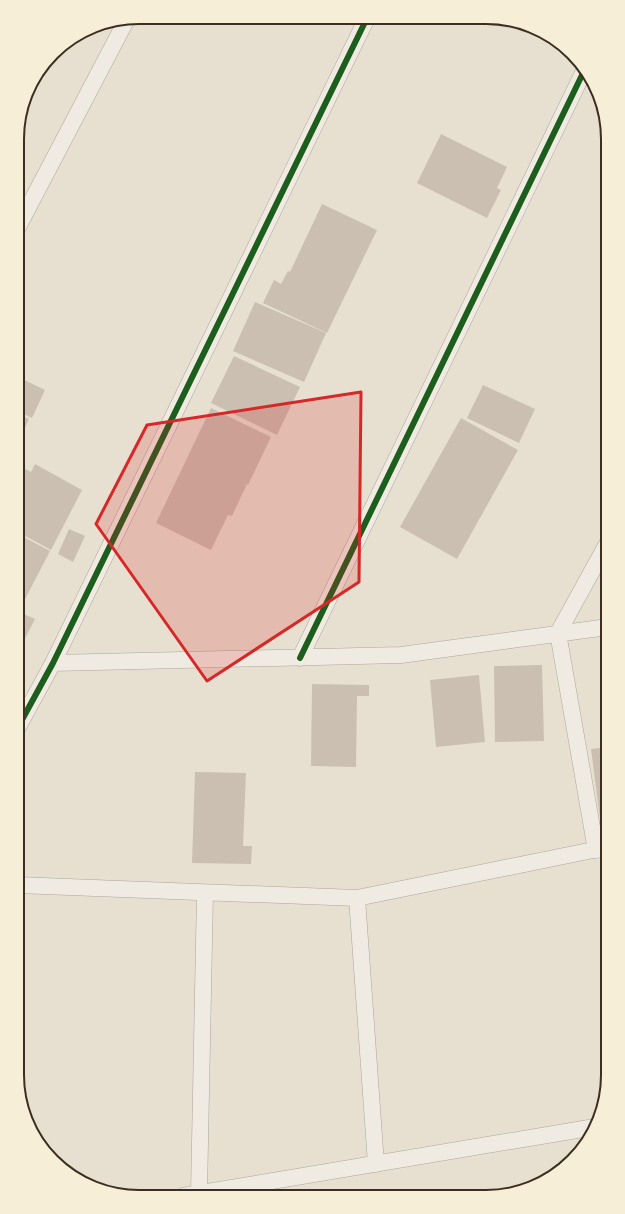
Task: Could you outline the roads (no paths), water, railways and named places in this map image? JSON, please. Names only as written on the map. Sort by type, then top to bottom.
[{"type":"street","points":[[24,716],[53,664],[364,24]]},
{"type":"street","points":[[24,216],[124,25]]},
{"type":"street","points":[[300,658],[582,75]]},
{"type":"street","points":[[601,555],[558,633],[601,844]]},
{"type":"street","points":[[53,664],[401,655],[601,628]]},
{"type":"street","points":[[24,885],[356,898],[601,849]]},
{"type":"street","points":[[199,1190],[205,893]]},
{"type":"street","points":[[356,898],[376,1164]]},
{"type":"street","points":[[223,1190],[587,1131]]}]
